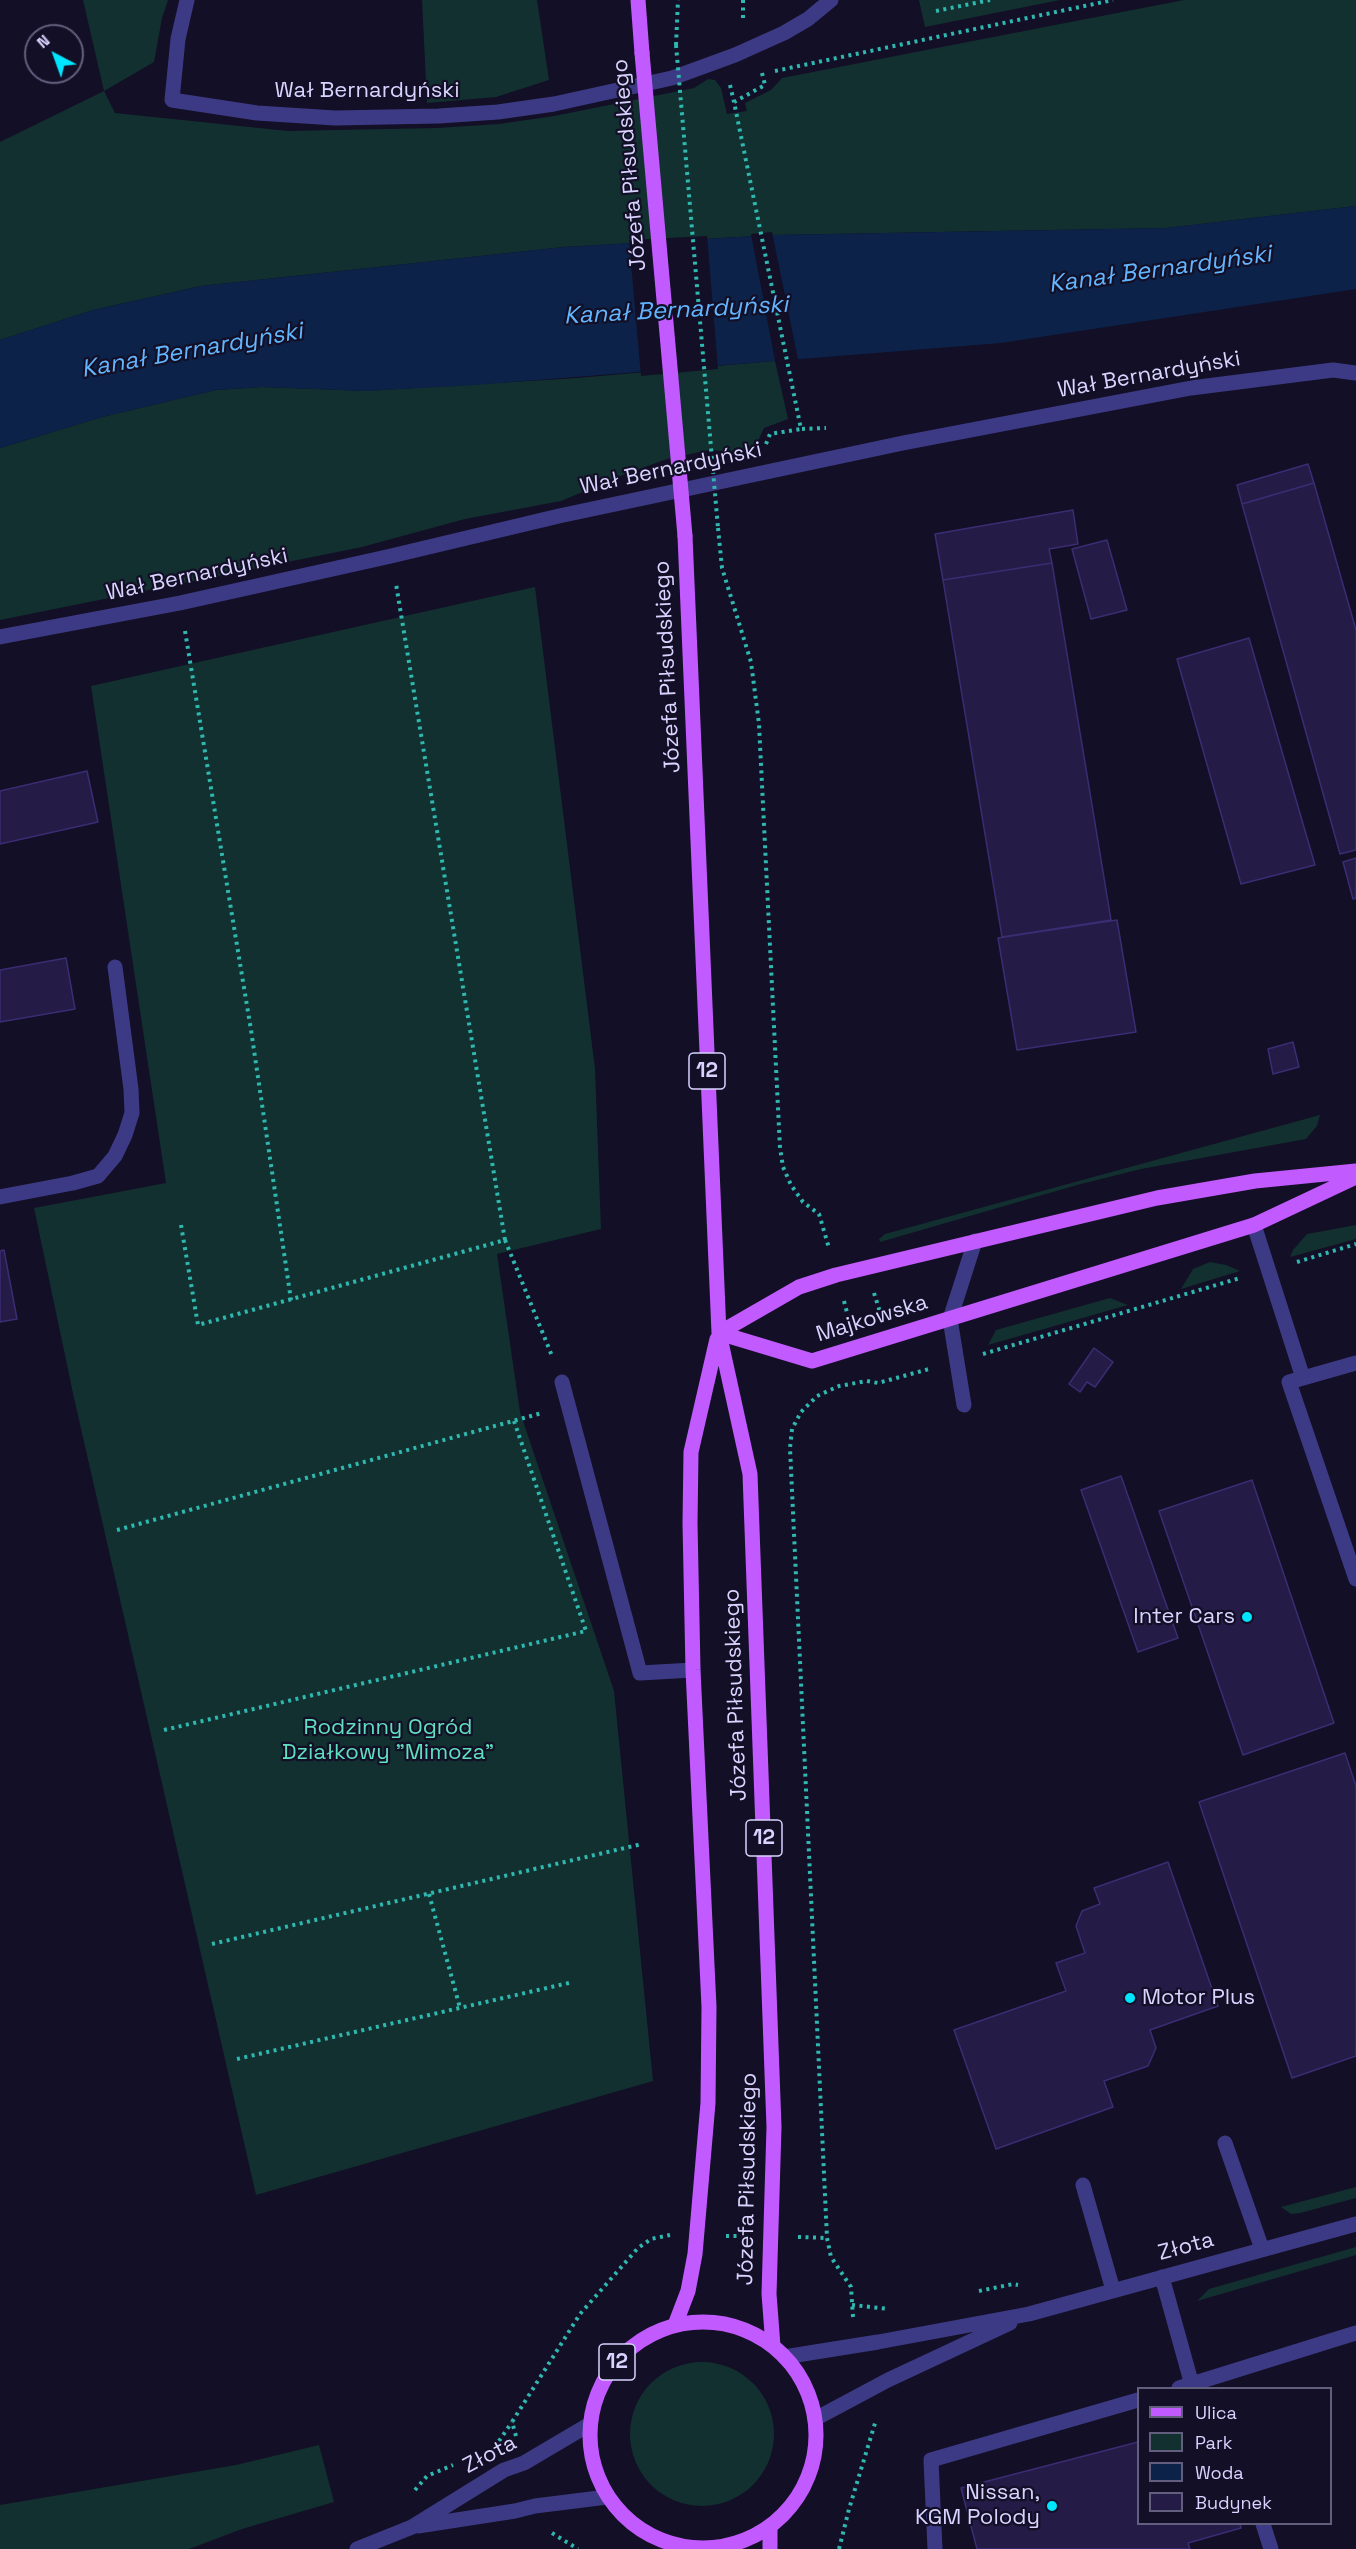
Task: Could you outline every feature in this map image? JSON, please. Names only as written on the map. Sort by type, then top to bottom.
[{"type":"main road","name":"Józefa Piłsudskiego","points":[[638,0],[685,536],[719,1333],[750,1474],[774,2115],[770,2294],[778,2351]]},
{"type":"main road","points":[[719,1333],[799,1287],[836,1275],[1158,1198],[1255,1180],[1356,1171]]},
{"type":"main road","name":"Majkowska","points":[[719,1333],[812,1361],[1254,1225],[1356,1176]]},
{"type":"main road","name":"Józefa Piłsudskiego","points":[[675,2325],[688,2291],[697,2236],[709,2057],[690,1600],[691,1452],[719,1333]]},
{"type":"main road","name":"12","points":[[701,2322],[727,2325],[751,2332],[778,2351],[799,2375],[815,2420],[815,2444],[811,2468],[802,2490],[788,2510],[770,2527],[751,2538],[729,2545],[707,2548],[685,2548],[662,2541],[640,2530],[622,2515],[607,2497],[596,2474],[590,2450],[590,2424],[599,2391],[617,2362],[634,2345],[654,2334],[675,2325],[701,2322]]},
{"type":"main road","points":[[770,2527],[770,2549]]},
{"type":"street","name":"Wał Bernardyński","points":[[187,0],[178,39],[171,100],[294,117],[427,117],[498,112],[554,104],[672,78],[735,55],[808,20],[831,0]]},
{"type":"street","name":"Wał Bernardyński","points":[[0,637],[180,603],[770,470],[1168,392],[1333,370],[1356,373]]},
{"type":"street","points":[[0,1197],[98,1176],[115,1156],[126,1135],[132,1113],[131,1089],[115,967]]},
{"type":"street","points":[[1254,1225],[1303,1378]]},
{"type":"street","points":[[964,1405],[950,1319],[975,1241]]},
{"type":"street","points":[[1356,1363],[1289,1382],[1356,1579]]},
{"type":"street","points":[[562,1382],[640,1672],[693,1670]]},
{"type":"street","points":[[1225,2144],[1262,2249]]},
{"type":"street","points":[[1083,2185],[1113,2290]]},
{"type":"street","name":"Złota","points":[[778,2351],[858,2345],[1029,2314],[1356,2224]]},
{"type":"street","points":[[1162,2277],[1185,2386],[1222,2382],[1356,2333]]},
{"type":"street","name":"Złota","points":[[815,2420],[869,2391],[1029,2314]]},
{"type":"street","points":[[936,2549],[931,2460],[1137,2400]]},
{"type":"street","name":"Złota","points":[[361,2548],[412,2527],[504,2470],[524,2463],[590,2424]]},
{"type":"street","name":"Złota","points":[[412,2527],[535,2506],[607,2497]]},
{"type":"street","points":[[1264,2525],[1270,2549]]},
{"type":"path","points":[[678,0],[676,45],[722,568],[751,662],[757,701],[780,1148],[783,1167],[791,1185],[803,1202],[819,1214]]},
{"type":"path","points":[[936,10],[990,0]]},
{"type":"path","points":[[752,75],[1113,0]]},
{"type":"path","points":[[734,102],[765,85],[763,73]]},
{"type":"path","points":[[729,79],[798,418]]},
{"type":"path","points":[[770,434],[801,429]]},
{"type":"path","points":[[391,556],[505,1240],[562,1382]]},
{"type":"path","points":[[180,603],[251,1030],[291,1300]]},
{"type":"path","points":[[181,1225],[198,1325],[505,1240]]},
{"type":"path","points":[[858,2345],[851,2287],[831,2257],[827,2238],[790,1448],[792,1429],[801,1412],[817,1396],[839,1386],[867,1381],[878,1383],[956,1362],[1356,1245]]},
{"type":"path","points":[[873,1289],[882,1318]]},
{"type":"path","points":[[117,1530],[569,1406]]},
{"type":"path","points":[[164,1730],[585,1631],[514,1421]]},
{"type":"path","points":[[212,1944],[642,1844]]},
{"type":"path","points":[[429,1894],[460,2008]]},
{"type":"path","points":[[237,2059],[573,1982]]},
{"type":"path","points":[[524,2463],[512,2422],[580,2314],[638,2248],[651,2239],[668,2235],[827,2238]]},
{"type":"path","points":[[970,2293],[1013,2284]]},
{"type":"path","points":[[852,2305],[894,2309]]},
{"type":"path","points":[[839,2549],[877,2420],[869,2391]]},
{"type":"path","points":[[535,2506],[540,2525],[578,2549]]},
{"type":"green space","points":[[83,0],[168,0],[162,18],[154,62],[104,91]]},
{"type":"green space","points":[[422,0],[537,0],[549,80],[496,97],[427,103]]},
{"type":"green space","points":[[919,0],[1060,0],[925,27]]},
{"type":"green space","points":[[1184,0],[1356,0],[1356,206],[1166,228],[773,235],[564,247],[201,286],[93,310],[0,340],[0,142],[104,91],[115,113],[288,131],[437,128],[499,124],[554,116],[694,88],[708,79],[715,80],[721,88],[727,114],[747,111],[745,103],[771,90],[782,78]]},
{"type":"green space","points":[[775,361],[788,419],[764,428],[754,450],[734,452],[709,450],[667,459],[561,501],[465,519],[362,547],[0,620],[0,448],[102,417],[216,390],[262,387],[366,391],[577,378]]},
{"type":"green space","name":"Rodzinny Ogród Działkowy \"Mimoza\"","points":[[535,587],[595,1069],[601,1229],[497,1254],[520,1412],[614,1691],[653,2081],[256,2195],[74,1398],[34,1208],[166,1183],[91,686]]},
{"type":"green space","points":[[1320,1115],[1317,1126],[1306,1139],[1141,1169],[1077,1185],[880,1242],[879,1239],[885,1234]]},
{"type":"green space","points":[[1356,1225],[1356,1239],[1290,1257],[1307,1234]]},
{"type":"green space","points":[[1210,1262],[1240,1271],[1181,1289],[1193,1269]]},
{"type":"green space","points":[[1110,1298],[1128,1305],[988,1345],[996,1330]]},
{"type":"green space","points":[[1356,2187],[1356,2198],[1300,2213],[1291,2214],[1281,2207]]},
{"type":"green space","points":[[1356,2247],[1356,2255],[1197,2301],[1209,2289]]},
{"type":"green space","points":[[702,2362],[730,2367],[753,2383],[769,2406],[774,2434],[769,2462],[753,2485],[730,2501],[702,2506],[674,2501],[651,2485],[635,2462],[630,2434],[635,2406],[651,2383],[674,2367]]},
{"type":"green space","points":[[319,2445],[334,2502],[242,2529],[189,2549],[0,2549],[0,2505],[236,2465]]},
{"type":"water","name":"Kanał Bernardyński","points":[[1356,206],[1356,289],[1001,343],[475,385],[366,391],[262,387],[216,390],[102,417],[0,448],[0,340],[93,310],[201,286],[564,247],[773,235],[1166,228]]},
{"type":"pier","points":[[772,232],[799,362],[776,364],[775,361],[751,234]]},
{"type":"pier","points":[[707,236],[718,369],[641,376],[629,240]]},
{"type":"building","points":[[1308,464],[1314,483],[1242,504],[1237,485]]},
{"type":"building","points":[[1314,483],[1356,630],[1356,850],[1340,854],[1242,504]]},
{"type":"building","points":[[1073,510],[1078,544],[1049,549],[1052,563],[943,580],[935,534]]},
{"type":"building","points":[[1107,540],[1127,610],[1091,619],[1072,549]]},
{"type":"building","points":[[1052,563],[1111,920],[1002,937],[943,580]]},
{"type":"building","points":[[1249,638],[1315,865],[1241,884],[1177,659]]},
{"type":"building","points":[[87,771],[98,822],[0,844],[0,791]]},
{"type":"building","points":[[1356,858],[1356,898],[1353,899],[1343,862]]},
{"type":"building","points":[[1117,920],[1136,1032],[1017,1050],[998,938]]},
{"type":"building","points":[[66,958],[75,1009],[0,1022],[0,970]]},
{"type":"building","points":[[1293,1042],[1299,1067],[1273,1074],[1268,1049]]},
{"type":"building","points":[[4,1250],[17,1319],[0,1322],[0,1251]]},
{"type":"building","points":[[1094,1348],[1113,1362],[1095,1387],[1087,1382],[1080,1392],[1069,1384]]},
{"type":"building","points":[[1121,1476],[1178,1638],[1138,1652],[1081,1490]]},
{"type":"building","name":"Inter Cars","points":[[1252,1480],[1334,1723],[1243,1755],[1159,1511]]},
{"type":"building","points":[[1345,1753],[1356,1786],[1356,2056],[1292,2078],[1199,1802]]},
{"type":"building","name":"Motor Plus","points":[[1168,1862],[1218,2006],[1150,2030],[1156,2048],[1148,2066],[1104,2081],[1113,2107],[996,2149],[954,2030],[1066,1991],[1056,1963],[1085,1953],[1076,1926],[1082,1911],[1100,1904],[1094,1888]]},
{"type":"building","name":"Nissan, KGM Polody","points":[[1137,2442],[1137,2525],[1240,2525],[1241,2528],[1188,2543],[1190,2549],[977,2549],[961,2488]]},
{"type":"place","name":"Inter Cars","points":[[1247,1617]]},
{"type":"place","name":"Motor Plus","points":[[1130,1998]]},
{"type":"place","name":"Nissan, KGM Polody","points":[[1052,2506]]}]
